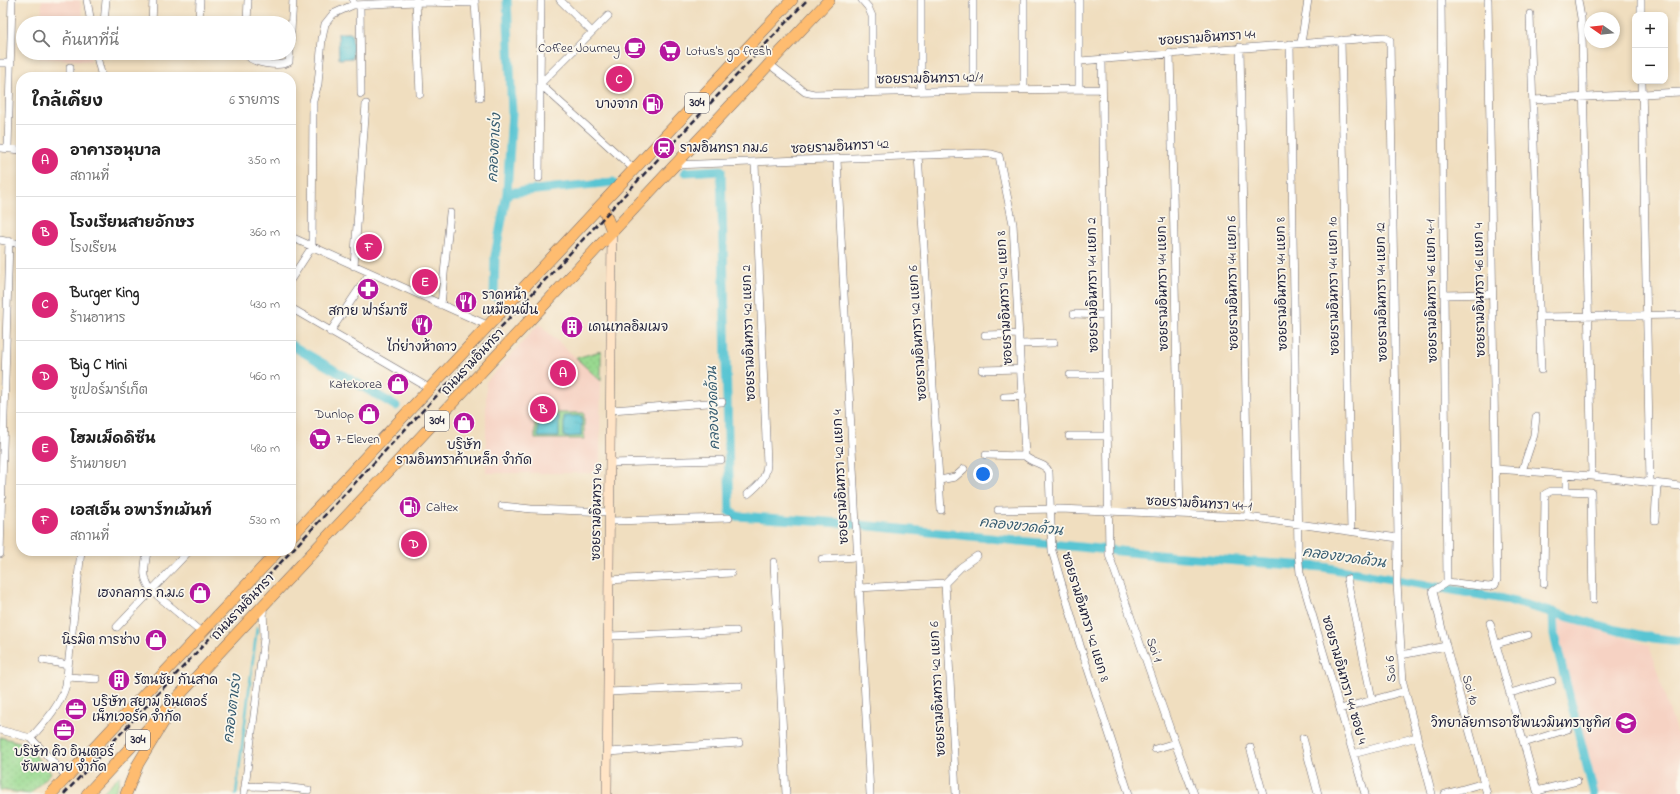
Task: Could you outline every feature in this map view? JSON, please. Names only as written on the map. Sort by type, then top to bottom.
[{"type":"main road","name":"ถนนรามอินทรา","points":[[296,532],[487,325],[635,170],[792,0]]},
{"type":"main road","name":"ถนนรามอินทรา","points":[[87,794],[829,0]]},
{"type":"main road","points":[[602,204],[612,231]]},
{"type":"main road","name":"ถนนรามอินทรา","points":[[52,794],[273,556]]},
{"type":"main road","points":[[126,794],[130,781],[147,747],[188,687]]},
{"type":"street","points":[[8,148],[12,63],[12,0]]},
{"type":"street","points":[[86,0],[89,16]]},
{"type":"street","points":[[105,16],[106,0]]},
{"type":"street","points":[[152,16],[153,0]]},
{"type":"street","points":[[199,16],[200,0]]},
{"type":"street","points":[[247,16],[248,0]]},
{"type":"street","points":[[292,16],[293,0]]},
{"type":"street","points":[[540,178],[541,0]]},
{"type":"street","points":[[560,0],[592,32]]},
{"type":"street","points":[[862,0],[868,7],[872,16],[872,92]]},
{"type":"street","points":[[920,91],[921,0]]},
{"type":"street","points":[[973,0],[973,90]]},
{"type":"street","points":[[1024,0],[1024,89]]},
{"type":"street","points":[[1078,0],[1080,61],[1079,89]]},
{"type":"street","points":[[1301,43],[1308,0]]},
{"type":"street","name":"ซอยรามอินทรา 46 แยก 4-1","points":[[1441,0],[1447,582]]},
{"type":"street","name":"ซอยรามอินทรา 46 แยก 4","points":[[1447,582],[1489,588],[1495,585],[1496,580],[1488,0]]},
{"type":"street","points":[[1578,0],[1581,18],[1584,97],[1592,476]]},
{"type":"street","points":[[1641,0],[1641,12]]},
{"type":"street","points":[[416,1],[420,94]]},
{"type":"street","points":[[296,271],[312,246],[313,101],[318,84],[322,39],[326,24],[333,14],[356,4],[416,1],[475,1],[480,98]]},
{"type":"street","points":[[356,4],[361,94]]},
{"type":"street","points":[[1530,14],[1541,370]]},
{"type":"street","points":[[540,84],[608,16]]},
{"type":"street","name":"ซอยรามอินทรา 44","points":[[1080,61],[1240,47],[1384,37],[1389,39],[1390,45]]},
{"type":"street","name":"ซอยรามอินทรา 44 แยก 10","points":[[1341,40],[1351,531]]},
{"type":"street","name":"ซอยรามอินทรา 44 แยก 8","points":[[1290,44],[1298,552]]},
{"type":"street","name":"ซอยรามอินทรา 44 แยก 12","points":[[1390,45],[1398,538]]},
{"type":"street","name":"ซอยรามอินทรา 44 แยก 6","points":[[1240,47],[1248,518]]},
{"type":"street","name":"ซอยรามอินทรา 44 แยก 4","points":[[1170,53],[1180,514]]},
{"type":"street","name":"ซอยรามอินทรา 44 แยก 2","points":[[1102,59],[1108,511]]},
{"type":"street","points":[[98,60],[101,72]]},
{"type":"street","points":[[252,60],[255,62],[285,64],[289,62],[289,60]]},
{"type":"street","points":[[0,62],[12,63]]},
{"type":"street","name":"ซอยรามอินทรา 42/1","points":[[769,64],[808,93],[1024,89],[1102,90]]},
{"type":"street","points":[[70,67],[70,72]]},
{"type":"street","points":[[540,84],[635,170]]},
{"type":"street","points":[[1642,84],[1647,316],[1655,520]]},
{"type":"street","points":[[1533,100],[1680,92]]},
{"type":"street","points":[[354,266],[366,104]]},
{"type":"street","points":[[0,148],[16,149]]},
{"type":"street","name":"ซอยรามอินทรา 42","points":[[674,165],[837,160],[918,155],[992,154],[1000,156],[1002,164]]},
{"type":"street","name":"ซอยรามอินทรา 42 แยก 6","points":[[918,155],[941,510]]},
{"type":"street","name":"ซอยรามอินทรา 42 แยก 4","points":[[837,160],[870,794]]},
{"type":"street","name":"ซอยรามอินทรา 42 แยก 2","points":[[748,494],[760,485],[764,478],[767,464],[755,163]]},
{"type":"street","name":"ซอยรามอินทรา 42 แยก 8","points":[[1002,164],[1012,224],[1023,396],[1025,456]]},
{"type":"street","points":[[441,305],[450,213]]},
{"type":"street","name":"ซอยรามอินทรา 40","points":[[607,794],[612,231]]},
{"type":"street","points":[[296,239],[487,325]]},
{"type":"street","points":[[0,240],[16,243]]},
{"type":"street","points":[[0,554],[9,241]]},
{"type":"street","points":[[330,332],[370,273]]},
{"type":"street","points":[[1444,295],[1492,294]]},
{"type":"street","points":[[296,311],[429,388]]},
{"type":"street","points":[[1074,314],[1105,315]]},
{"type":"street","points":[[1540,317],[1680,315]]},
{"type":"street","points":[[985,335],[1019,334]]},
{"type":"street","points":[[1020,344],[1054,343]]},
{"type":"street","points":[[982,370],[1021,369]]},
{"type":"street","points":[[1070,375],[1106,375]]},
{"type":"street","points":[[1004,397],[1023,396]]},
{"type":"street","points":[[611,410],[722,402]]},
{"type":"street","points":[[1522,471],[1534,435],[1536,417]]},
{"type":"street","points":[[1069,436],[1107,436]]},
{"type":"street","name":"ซอยรามอินทรา 42 แยก 8","points":[[986,455],[1025,456],[1029,460],[1048,469],[1050,478],[1050,538],[1052,551],[1080,645],[1129,794]]},
{"type":"street","points":[[610,463],[721,460]]},
{"type":"street","points":[[940,480],[955,477],[964,469]]},
{"type":"street","points":[[1495,469],[1592,476],[1680,486]]},
{"type":"street","points":[[1566,475],[1566,491]]},
{"type":"street","points":[[1544,584],[1545,494],[1551,491],[1591,492],[1593,600]]},
{"type":"street","points":[[502,506],[610,516],[729,518]]},
{"type":"street","name":"ซอยรามอินทรา 44-1","points":[[998,510],[1050,509],[1248,518],[1398,538]]},
{"type":"street","name":"Soi 1","points":[[1108,511],[1109,555],[1174,743],[1194,794]]},
{"type":"street","name":"Soi 6","points":[[1398,538],[1397,583],[1404,691],[1418,737],[1432,794]]},
{"type":"street","name":"ซอยรามอินทรา 44 ซอย 4","points":[[1298,552],[1300,573],[1365,794]]},
{"type":"street","points":[[31,738],[63,696],[68,677],[68,665],[80,556]]},
{"type":"street","points":[[146,556],[144,574],[145,582],[152,591],[202,633]]},
{"type":"street","points":[[116,627],[184,556]]},
{"type":"street","points":[[859,588],[945,582],[961,567],[977,556]]},
{"type":"street","points":[[822,559],[857,557]]},
{"type":"street","points":[[774,562],[786,794]]},
{"type":"street","points":[[609,580],[731,573]]},
{"type":"street","points":[[1347,579],[1372,699]]},
{"type":"street","name":"ซอยรามอินทรา 42 แยก 6","points":[[945,582],[956,794]]},
{"type":"street","name":"Soi 10","points":[[1447,582],[1433,591],[1446,646],[1486,794]]},
{"type":"street","points":[[244,794],[264,638],[264,606]]},
{"type":"street","points":[[1490,623],[1538,792],[1577,781]]},
{"type":"street","points":[[609,636],[736,631]]},
{"type":"street","points":[[1496,644],[1528,635]]},
{"type":"street","points":[[1402,655],[1446,646]]},
{"type":"street","points":[[43,660],[68,665]]},
{"type":"street","points":[[68,677],[97,679]]},
{"type":"street","points":[[1510,693],[1552,681]]},
{"type":"street","points":[[608,692],[739,686]]},
{"type":"street","points":[[1340,708],[1404,691]]},
{"type":"street","points":[[1524,743],[1568,729]]},
{"type":"street","points":[[0,730],[31,738],[67,777]]},
{"type":"street","points":[[1353,754],[1418,737]]},
{"type":"street","points":[[1303,738],[1318,794]]},
{"type":"street","points":[[608,752],[739,743]]},
{"type":"street","points":[[1155,749],[1174,743]]},
{"type":"street","points":[[1250,747],[1263,794]]},
{"type":"street","points":[[1445,794],[1484,783]]},
{"type":"street","points":[[245,786],[283,787],[308,790]]},
{"type":"shaded area","points":[[42,0],[80,0],[83,16],[41,16]]},
{"type":"shaded area","points":[[539,324],[576,358],[601,351],[600,473],[486,473],[486,382]]},
{"type":"shaded area","name":"วิทยาลัยการอาชีพนวมินทราชูทิศ","points":[[1556,617],[1649,645],[1680,744],[1680,794],[1596,794],[1558,639]]},
{"type":"green space","points":[[601,351],[601,381],[576,358]]},
{"type":"green space","points":[[535,413],[584,413],[584,439],[535,439]]},
{"type":"green space","points":[[0,737],[23,743],[51,773],[30,794],[0,790]]},
{"type":"green space","points":[[120,775],[114,794],[101,794]]},
{"type":"water","points":[[338,33],[352,33],[353,58],[339,59]]},
{"type":"water","points":[[538,416],[559,416],[559,437],[538,437]]},
{"type":"water","points":[[564,416],[582,416],[581,436],[564,437]]},
{"type":"waterway","name":"คลองตาเร่ง","points":[[494,296],[495,256],[507,193],[512,113],[507,0]]},
{"type":"waterway","name":"คลองขวดด้วน","points":[[685,172],[721,170],[730,512],[737,516],[841,523],[1169,556],[1323,567],[1504,599],[1616,630],[1653,638],[1680,641]]},
{"type":"waterway","name":"คลองขวดด้วน","points":[[507,193],[613,182]]},
{"type":"waterway","name":"คลองตาเร่ง","points":[[296,348],[396,406]]},
{"type":"waterway","points":[[1553,612],[1554,635],[1594,794]]},
{"type":"waterway","name":"คลองตาเร่ง","points":[[236,794],[257,627]]},
{"type":"railway","points":[[296,546],[807,0]]},
{"type":"railway","points":[[64,794],[287,556]]},
{"type":"place","name":"Coffee Journey","points":[[635,48]]},
{"type":"place","name":"Lotus's go fresh","points":[[670,51]]},
{"type":"place","name":"Burger King","points":[[619,79]]},
{"type":"place","name":"บางจาก","points":[[653,104]]},
{"type":"place","name":"รามอินทรา กม.6","points":[[664,148]]},
{"type":"place","name":"เอสเอ็น อพาร์ทเม้นท์","points":[[369,247]]},
{"type":"place","name":"โฮมเม็ดดิซีน","points":[[425,282]]},
{"type":"place","name":"สกาย ฟาร์มาซี","points":[[368,289]]},
{"type":"place","name":"ราดหน้า เหมือนฝัน","points":[[466,302]]},
{"type":"place","name":"ไก่ย่างห้าดาว","points":[[422,325]]},
{"type":"place","name":"เดนเทลอิมเมจ","points":[[572,327]]},
{"type":"place","name":"อาคารอนุบาล","points":[[563,373]]},
{"type":"place","name":"Katekorea","points":[[398,384]]},
{"type":"place","name":"โรงเรียนสายอักษร","points":[[543,409]]},
{"type":"place","name":"Dunlop","points":[[369,414]]},
{"type":"place","name":"บริษัท รามอินทราค้าเหล็ก จำกัด","points":[[464,423]]},
{"type":"place","name":"7-Eleven","points":[[320,439]]},
{"type":"place","name":"Caltex","points":[[410,507]]},
{"type":"place","name":"Big C Mini","points":[[414,544]]},
{"type":"place","name":"เฮงกลการ ก.ม.6","points":[[200,593]]},
{"type":"place","name":"นิรมิต การช่าง","points":[[156,640]]},
{"type":"place","name":"รัตนชัย กันสาด","points":[[119,680]]},
{"type":"place","name":"บริษัท สยาม อินเตอร์ เน็ทเวอร์ค จำกัด","points":[[76,709]]},
{"type":"place","name":"วิทยาลัยการอาชีพนวมินทราชูทิศ","points":[[1626,723]]},
{"type":"place","name":"บริษัท คิว อินเตอร์ ซัพพลาย จำกัด","points":[[64,730]]}]
